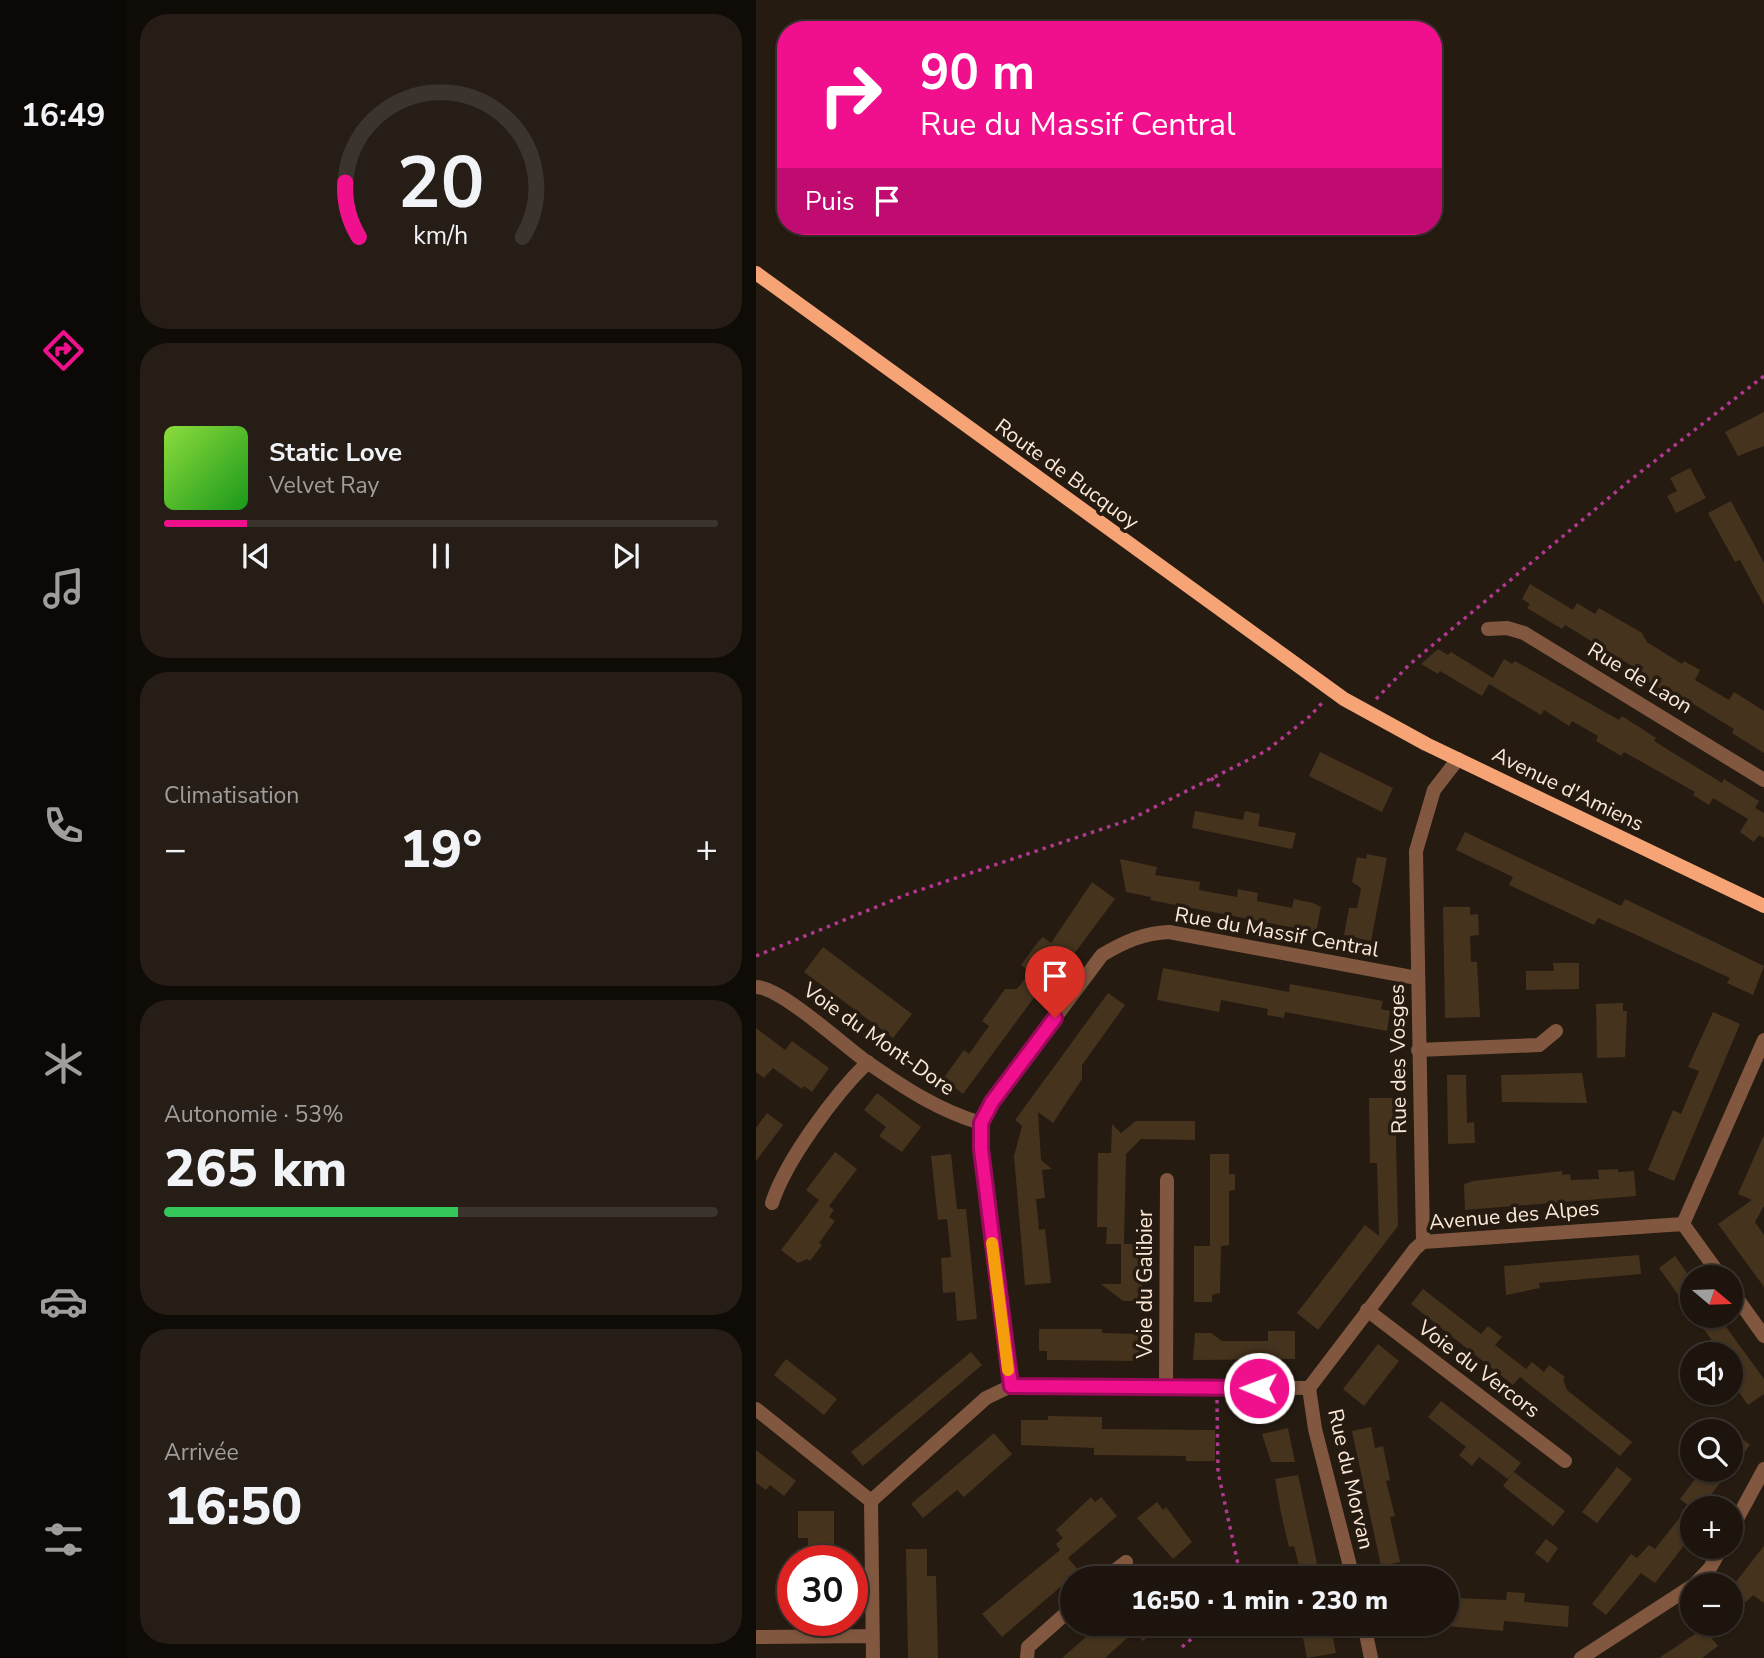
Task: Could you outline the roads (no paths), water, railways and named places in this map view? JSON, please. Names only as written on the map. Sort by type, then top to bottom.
[{"type":"main road","name":"Route de Bucquoy","points":[[756,272],[1360,709]]},
{"type":"main road","name":"Avenue d'Amiens","points":[[1360,709],[1764,906]]},
{"type":"street","name":"Rue de Laon","points":[[1488,629],[1507,628],[1524,633],[1764,780]]},
{"type":"street","name":"Rue des Vosges","points":[[1423,1242],[1416,851],[1434,790],[1458,759]]},
{"type":"street","name":"Rue du Massif Central","points":[[981,1123],[992,1102],[1102,956],[1125,942],[1151,932],[1169,932],[1417,978]]},
{"type":"street","name":"Voie du Mont-Dore","points":[[756,988],[779,995],[867,1062],[948,1113],[981,1123]]},
{"type":"street","points":[[1418,1050],[1539,1045],[1556,1031]]},
{"type":"street","points":[[1712,1265],[1683,1224],[1764,1040]]},
{"type":"street","points":[[772,1203],[786,1172],[846,1083],[867,1062]]},
{"type":"street","points":[[981,1123],[984,1176],[1011,1386]]},
{"type":"street","name":"Voie du Galibier","points":[[1166,1387],[1167,1180]]},
{"type":"street","name":"Avenue des Alpes","points":[[1309,1388],[1367,1310],[1423,1242],[1683,1224]]},
{"type":"street","points":[[1743,1307],[1764,1336]]},
{"type":"street","name":"Voie du Vercors","points":[[1367,1310],[1565,1461]]},
{"type":"street","points":[[873,1658],[871,1501],[986,1398],[1011,1386],[1309,1388]]},
{"type":"street","name":"Rue du Morvan","points":[[1309,1388],[1315,1429],[1350,1566]]},
{"type":"street","points":[[756,1409],[871,1501]]},
{"type":"street","points":[[1743,1508],[1764,1469]]},
{"type":"street","points":[[1121,1566],[1126,1562]]},
{"type":"street","points":[[1581,1658],[1680,1594]]},
{"type":"street","points":[[1027,1658],[1028,1647],[1060,1619]]},
{"type":"street","points":[[756,1637],[873,1636]]},
{"type":"street","points":[[1366,1636],[1371,1658]]}]
